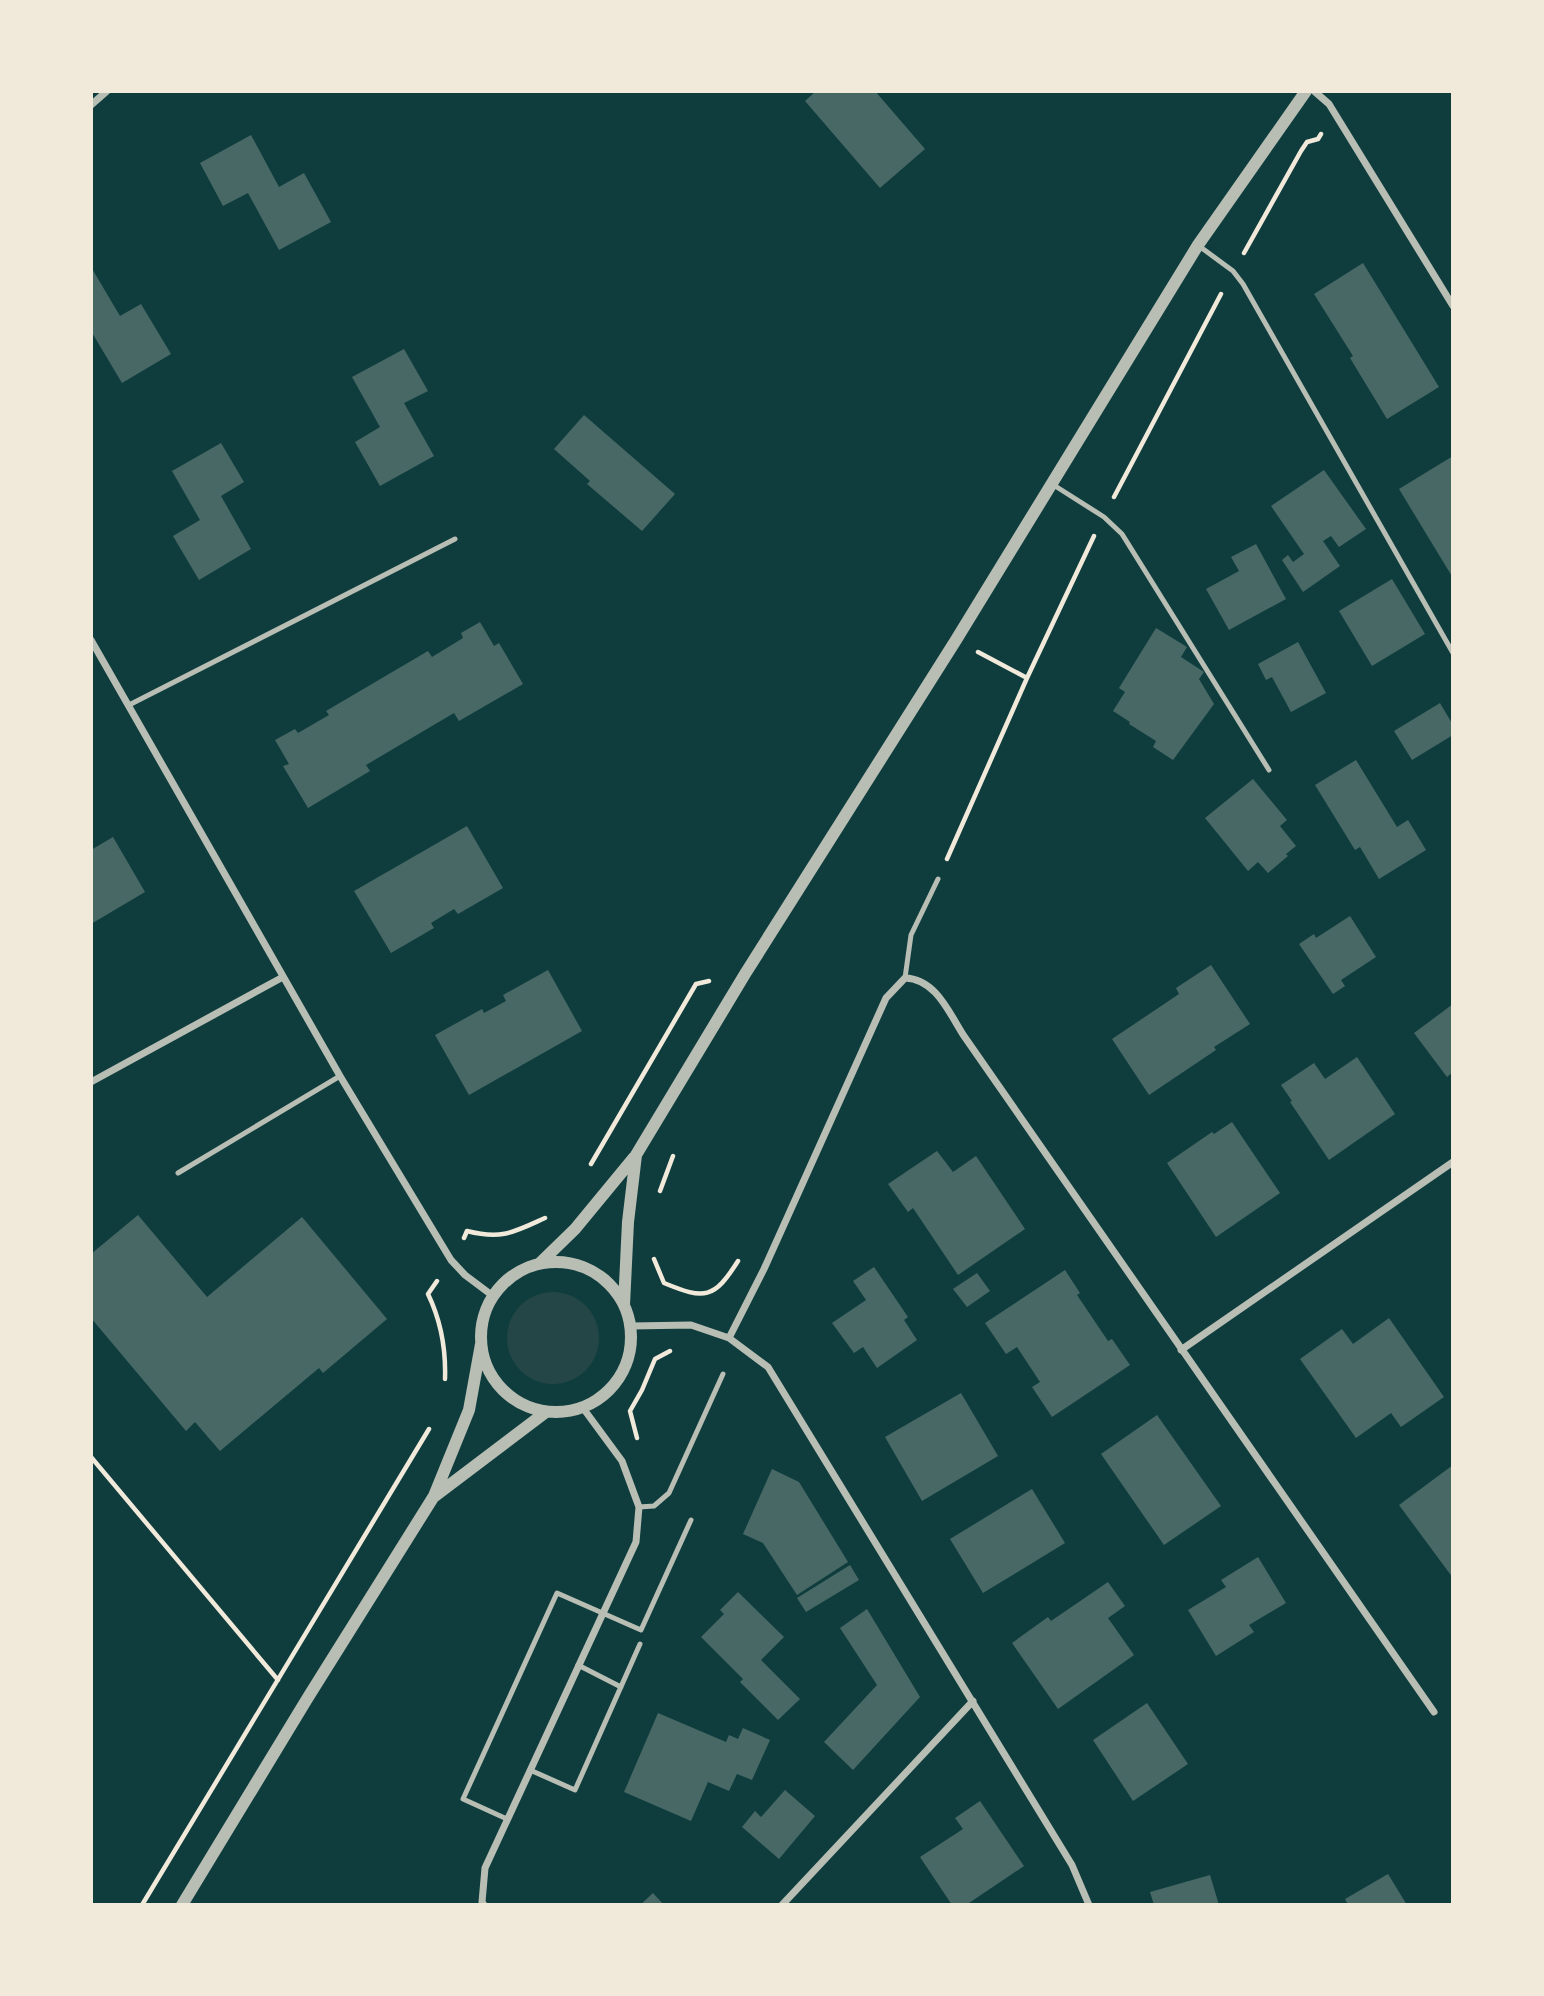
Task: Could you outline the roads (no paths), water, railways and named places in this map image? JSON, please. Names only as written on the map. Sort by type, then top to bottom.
[{"type":"street","points":[[91,104],[107,91]]},
{"type":"street","points":[[539,1264],[575,1229],[636,1154],[1198,245],[1306,91]]},
{"type":"street","points":[[1314,91],[1329,104],[1453,306]]},
{"type":"street","points":[[91,640],[340,1076],[451,1260],[465,1275],[493,1296]]},
{"type":"street","points":[[91,1082],[284,977]]},
{"type":"street","points":[[729,1338],[764,1269],[886,998],[905,978],[918,978],[941,1000],[964,1037],[1434,1712]]},
{"type":"street","points":[[624,1305],[628,1223],[636,1154]]},
{"type":"street","points":[[1181,1350],[1453,1162]]},
{"type":"street","points":[[182,1905],[435,1496],[469,1410],[483,1319],[493,1296],[506,1281],[522,1270],[539,1264],[565,1262],[589,1269],[610,1284],[624,1305],[631,1326],[627,1363],[617,1382],[602,1397],[583,1408],[564,1412],[546,1412],[522,1404],[502,1390],[488,1368],[481,1344]]},
{"type":"street","points":[[631,1326],[691,1325],[729,1338],[768,1367],[1072,1865],[1088,1905]]},
{"type":"street","points":[[483,1904],[485,1868],[636,1542],[639,1507],[622,1461],[583,1408]]},
{"type":"street","points":[[435,1496],[546,1412]]},
{"type":"street","points":[[782,1905],[973,1701]]},
{"type":"lane","points":[[1198,245],[1233,271],[1453,653]]},
{"type":"lane","points":[[1051,484],[1104,517],[1122,534],[1269,770]]},
{"type":"lane","points":[[129,705],[455,540]]},
{"type":"lane","points":[[905,978],[911,935],[938,879]]},
{"type":"lane","points":[[177,1173],[340,1076]]},
{"type":"lane","points":[[639,1507],[654,1506],[669,1493],[723,1374]]},
{"type":"lane","points":[[507,1819],[463,1799],[557,1593],[641,1630],[691,1520]]},
{"type":"lane","points":[[530,1770],[575,1790],[640,1644]]},
{"type":"lane","points":[[578,1665],[621,1687]]}]
